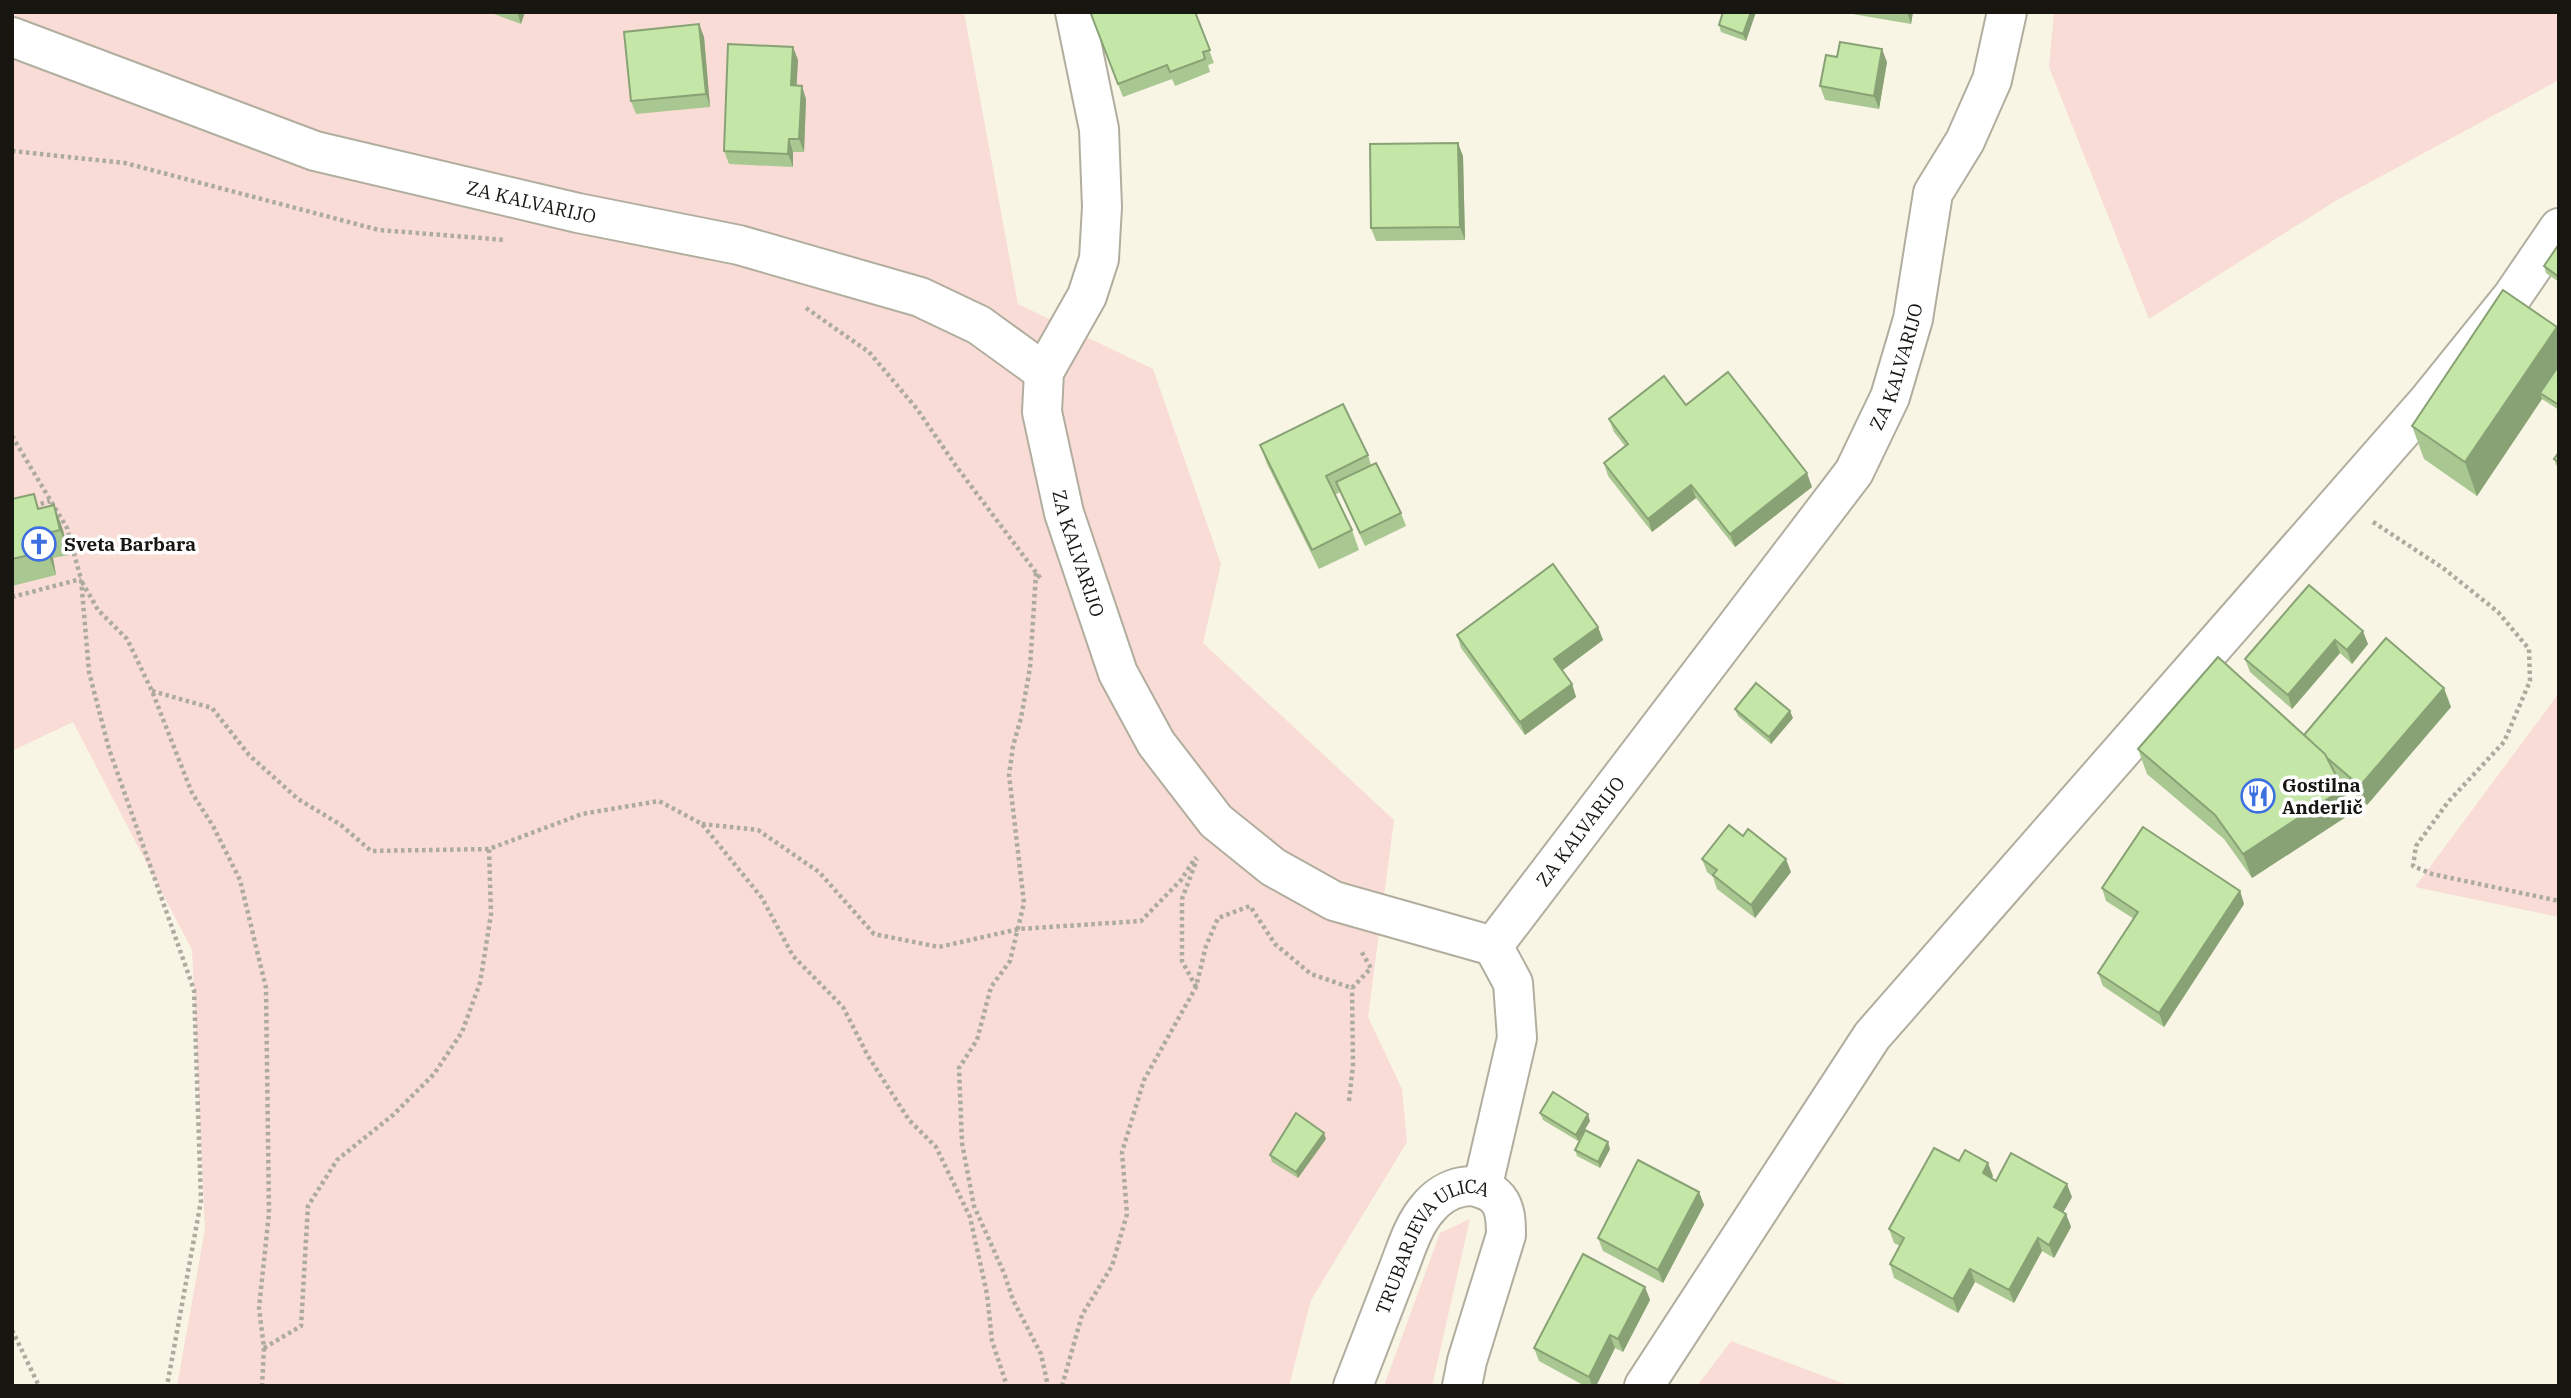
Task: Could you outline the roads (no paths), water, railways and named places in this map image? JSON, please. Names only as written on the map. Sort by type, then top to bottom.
[{"type":"street","name":"ZA KALVARIJO","points":[[1075,12],[1099,129],[1102,207],[1099,259],[1087,296],[1044,372],[1042,412],[1064,513],[1118,673],[1156,743],[1216,821],[1273,867],[1334,901],[1493,946],[1854,472],[1890,397],[1913,319],[1933,193],[1965,141],[1992,80],[2007,12]]},
{"type":"street","name":"ZA KALVARIJO","points":[[12,37],[316,152],[578,213],[739,244],[920,297],[979,325],[1044,372]]},
{"type":"street","points":[[1644,1386],[1872,1036],[2438,389],[2512,296],[2559,228]]},
{"type":"street","name":"TRUBARJEVA ULICA","points":[[1353,1386],[1412,1236],[1427,1209],[1441,1194],[1461,1185],[1482,1189],[1517,1038],[1513,983],[1493,946]]},
{"type":"street","points":[[1462,1386],[1467,1361],[1506,1235],[1506,1217],[1498,1199],[1482,1189]]},
{"type":"place","name":"Sveta Barbara","points":[[39,544]]},
{"type":"place","name":"Gostilna Anderlič","points":[[2258,796]]}]
